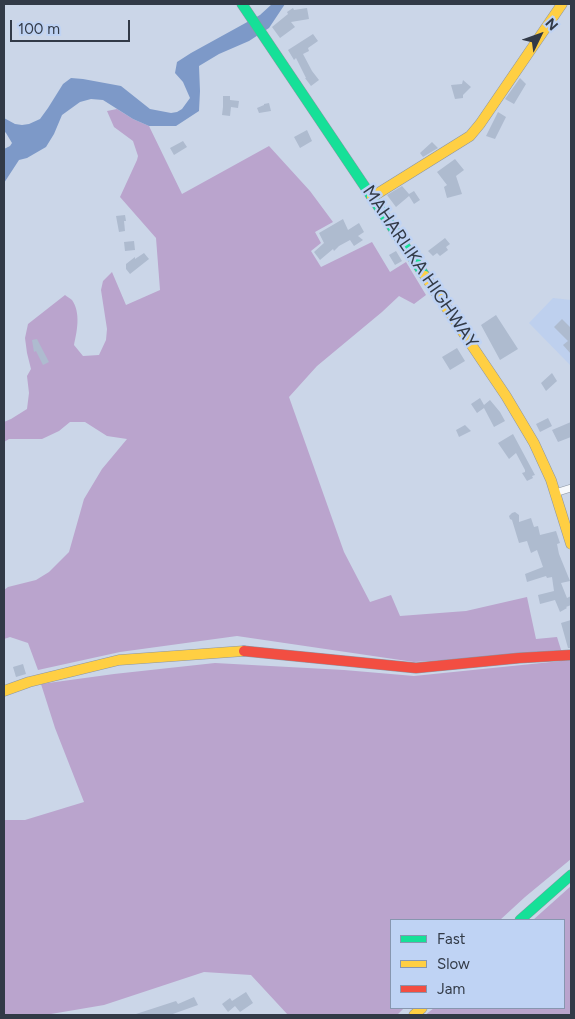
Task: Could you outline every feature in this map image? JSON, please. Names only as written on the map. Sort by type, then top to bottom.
[{"type":"main road","name":"MAHARLIKA HIGHWAY","points":[[242,4],[339,146],[530,434],[544,462],[571,544]]},
{"type":"main road","points":[[372,197],[470,136],[486,116],[562,4]]},
{"type":"main road","points":[[4,691],[29,682],[119,660],[242,651],[416,668],[571,655]]},
{"type":"main road","points":[[521,919],[571,875]]},
{"type":"street","points":[[555,493],[571,488]]},
{"type":"shaded area","points":[[272,4],[285,4],[269,28],[249,41],[219,54],[199,66],[199,111],[176,126],[149,126],[133,119],[103,100],[91,99],[80,102],[62,115],[46,147],[27,158],[19,160],[4,183],[4,149],[12,143],[4,131],[4,118],[15,124],[22,125],[40,119],[63,84],[71,78],[121,86],[150,109],[171,113],[177,112],[182,109],[190,98],[183,82],[175,73],[177,62],[260,15]]},
{"type":"shaded area","points":[[117,109],[149,126],[182,194],[269,146],[310,191],[333,222],[315,232],[321,243],[311,251],[321,267],[372,242],[390,272],[406,262],[426,295],[414,304],[399,296],[317,366],[289,397],[344,552],[370,602],[391,595],[400,616],[466,611],[527,597],[536,639],[557,637],[562,653],[414,662],[237,636],[120,652],[38,670],[28,643],[10,637],[4,639],[4,590],[8,587],[36,580],[49,572],[69,552],[84,499],[102,469],[127,439],[107,436],[85,422],[70,422],[59,431],[42,439],[9,439],[4,442],[4,422],[27,409],[29,393],[27,376],[31,369],[25,338],[28,324],[65,295],[72,300],[77,311],[74,345],[83,356],[99,355],[106,340],[107,329],[101,290],[103,281],[112,272],[126,305],[160,290],[156,238],[120,197],[138,156],[133,141],[114,127],[107,111]]},
{"type":"shaded area","points":[[553,298],[571,300],[571,366],[529,323]]},
{"type":"shaded area","points":[[571,660],[571,859],[501,919],[390,919],[390,1009],[403,1009],[397,1015],[288,1015],[251,975],[204,972],[104,1005],[45,1015],[4,1015],[4,820],[25,820],[84,802],[55,728],[41,684],[215,663],[414,676]]},
{"type":"shaded area","points":[[571,886],[571,1015],[425,1015],[433,1009],[565,1009],[565,919],[534,919]]},
{"type":"building","points":[[293,8],[294,10],[307,8],[309,19],[291,22],[295,27],[280,38],[272,27]]},
{"type":"building","points":[[313,34],[318,41],[308,48],[309,51],[303,54],[319,80],[311,86],[305,78],[296,58],[294,60],[288,50]]},
{"type":"building","points":[[520,78],[526,84],[514,104],[505,99]]},
{"type":"building","points":[[463,80],[471,87],[463,95],[463,98],[455,99],[451,85],[462,84]]},
{"type":"building","points":[[223,96],[230,96],[230,100],[239,101],[238,108],[231,107],[230,116],[222,115]]},
{"type":"building","points":[[269,103],[271,111],[259,113],[257,108]]},
{"type":"building","points":[[498,112],[506,117],[495,139],[486,136]]},
{"type":"building","points":[[307,130],[312,141],[300,148],[294,137]]},
{"type":"building","points":[[183,141],[187,147],[174,155],[170,148]]},
{"type":"building","points":[[432,142],[438,148],[423,157],[420,153]]},
{"type":"building","points":[[455,159],[464,170],[456,176],[462,194],[447,198],[444,187],[447,185],[437,172]]},
{"type":"building","points":[[402,186],[409,194],[414,191],[420,200],[414,204],[409,196],[396,207],[387,195]]},
{"type":"building","points":[[125,215],[125,231],[119,232],[116,216]]},
{"type":"building","points":[[343,219],[348,230],[359,223],[364,232],[358,236],[363,240],[354,246],[350,240],[334,251],[333,249],[320,260],[314,252],[324,243],[319,233]]},
{"type":"building","points":[[445,238],[450,244],[446,247],[448,250],[440,256],[437,253],[433,256],[428,251]]},
{"type":"building","points":[[134,241],[135,250],[125,251],[124,242]]},
{"type":"building","points":[[396,251],[402,261],[395,265],[389,255]]},
{"type":"building","points":[[144,253],[149,259],[130,274],[126,269],[126,264]]},
{"type":"building","points":[[496,315],[518,349],[500,360],[481,325]]},
{"type":"building","points":[[562,319],[571,328],[571,354],[563,345],[568,341],[554,327]]},
{"type":"building","points":[[37,339],[49,362],[43,365],[36,351],[34,352],[32,340]]},
{"type":"building","points":[[457,348],[465,361],[450,370],[442,357]]},
{"type":"building","points":[[552,373],[557,381],[546,391],[541,383]]},
{"type":"building","points":[[480,398],[484,405],[490,400],[505,421],[494,427],[484,408],[477,413],[471,404]]},
{"type":"building","points":[[548,418],[552,426],[540,432],[536,424]]},
{"type":"building","points":[[571,422],[571,437],[558,442],[552,430]]},
{"type":"building","points":[[465,425],[471,431],[459,437],[456,430]]},
{"type":"building","points":[[513,434],[535,475],[527,481],[522,473],[525,470],[516,453],[509,459],[498,443]]},
{"type":"building","points":[[515,512],[519,515],[519,522],[531,518],[534,527],[538,526],[540,535],[556,531],[560,543],[557,544],[559,554],[570,581],[561,583],[567,598],[571,596],[571,605],[560,612],[555,600],[540,604],[538,595],[554,591],[552,577],[547,578],[546,576],[527,582],[525,574],[543,567],[537,550],[531,553],[527,541],[519,543],[509,516]]},
{"type":"building","points":[[571,620],[571,648],[568,648],[561,623]]},
{"type":"building","points":[[23,664],[26,674],[16,677],[13,667]]},
{"type":"building","points":[[246,992],[253,1003],[240,1012],[235,1006],[228,1012],[222,1004],[230,998],[232,1001]]},
{"type":"building","points":[[194,997],[198,1005],[170,1015],[136,1015],[176,1001],[178,1004]]},
{"type":"traffic: fast","points":[[242,4],[425,276]]},
{"type":"traffic: fast","points":[[521,919],[571,875]]},
{"type":"traffic: slow","points":[[372,197],[470,136],[562,4]]},
{"type":"traffic: slow","points":[[425,276],[506,396],[534,443],[551,480],[571,544]]},
{"type":"traffic: slow","points":[[4,691],[29,682],[119,660],[244,651]]},
{"type":"traffic: slow","points":[[414,1015],[421,1009]]},
{"type":"traffic: jam","points":[[244,651],[416,668],[571,655]]}]
